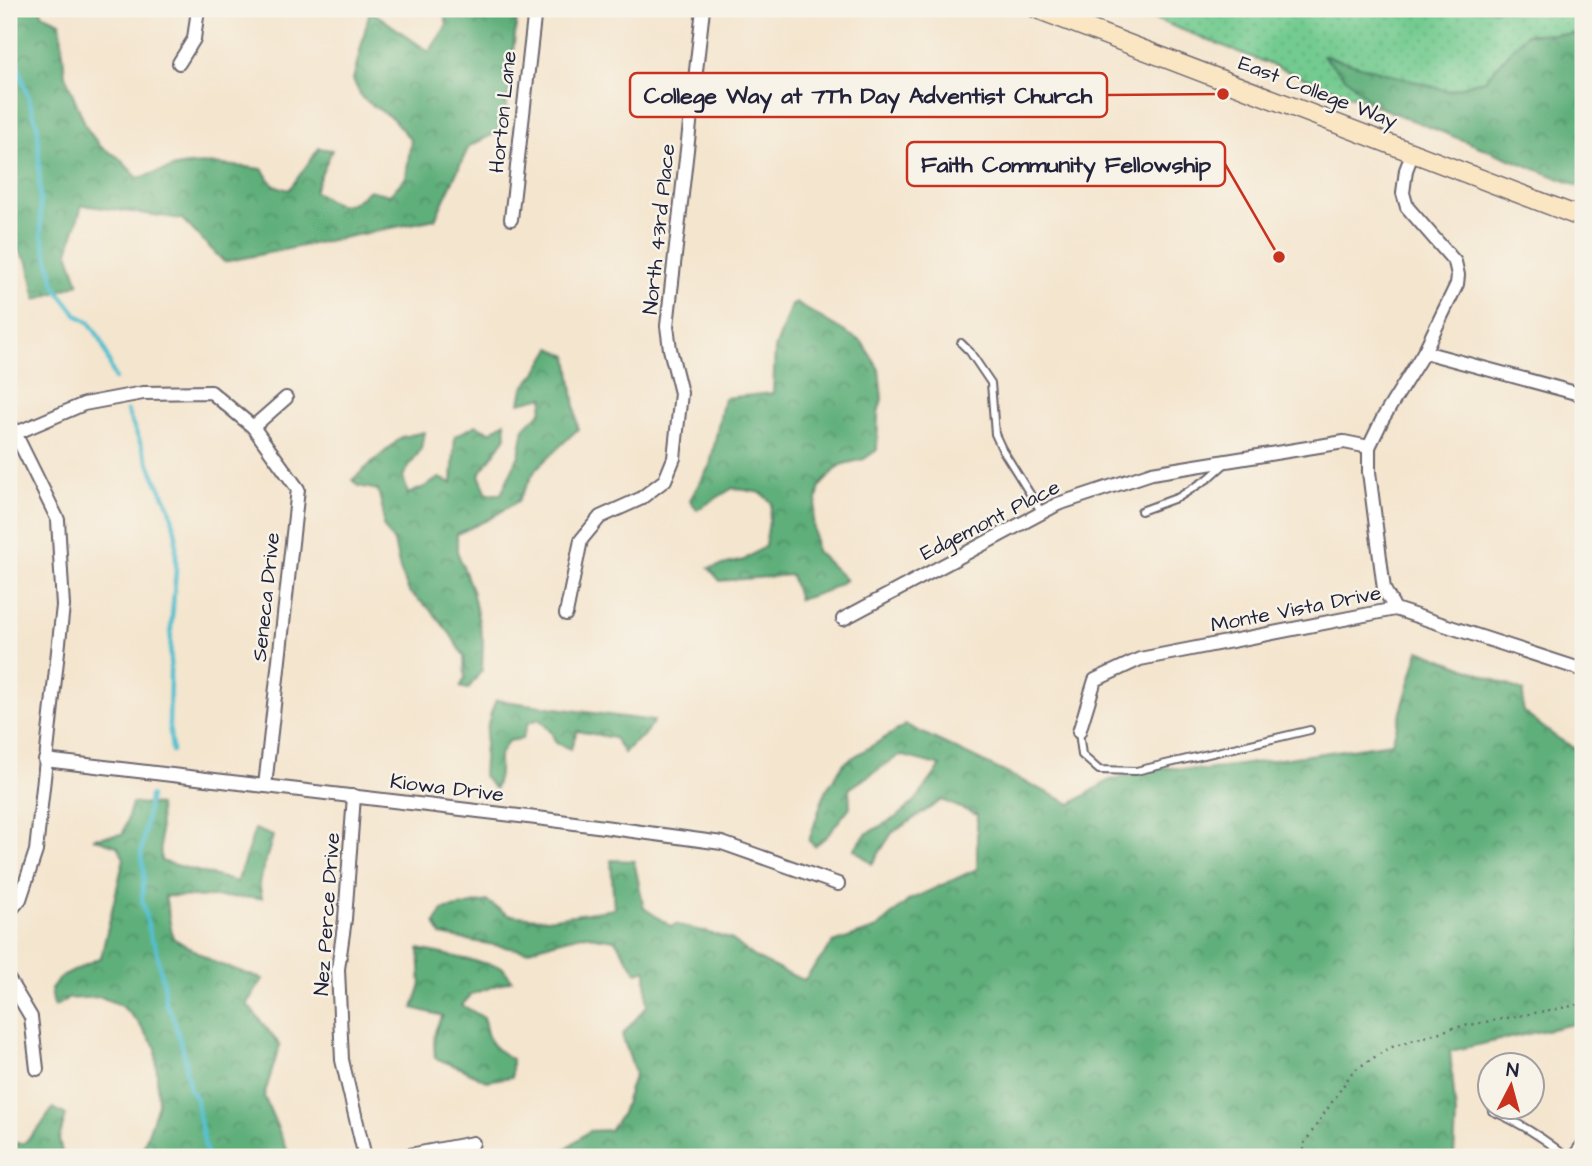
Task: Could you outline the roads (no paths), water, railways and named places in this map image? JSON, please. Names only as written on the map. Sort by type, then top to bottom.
[{"type":"main road","name":"East College Way","points":[[1037,9],[1583,218]]},
{"type":"street","points":[[178,63],[194,39],[198,9]]},
{"type":"street","name":"Horton Lane","points":[[511,219],[535,9]]},
{"type":"street","name":"North 43rd Place","points":[[566,614],[581,540],[600,517],[640,499],[665,480],[674,458],[681,393],[667,326],[703,9]]},
{"type":"street","name":"Monte Vista Drive","points":[[1079,732],[1095,680],[1140,659],[1395,609],[1384,589],[1369,472],[1369,447],[1383,418],[1424,352],[1457,284],[1458,275],[1455,262],[1407,207],[1403,193],[1406,170],[1413,152]]},
{"type":"street","points":[[1424,352],[1583,395]]},
{"type":"street","name":"Seneca Drive","points":[[12,435],[84,404],[143,393],[211,392],[253,427],[298,489],[265,786]]},
{"type":"street","points":[[253,427],[286,398]]},
{"type":"street","points":[[9,421],[12,435],[58,520],[63,606],[36,851],[20,899],[9,912]]},
{"type":"street","name":"Edgemont Place","points":[[843,619],[1058,504],[1152,473],[1344,442],[1369,447]]},
{"type":"street","points":[[1395,609],[1583,670]]},
{"type":"street","name":"Kiowa Drive","points":[[45,760],[722,843],[838,884]]},
{"type":"street","name":"Nez Perce Drive","points":[[354,796],[345,919],[338,969],[342,1060],[365,1157]]},
{"type":"street","points":[[9,979],[31,1017],[37,1069]]},
{"type":"street","points":[[399,1157],[473,1143]]},
{"type":"street","points":[[1574,1157],[1583,1146]]},
{"type":"lane","points":[[961,343],[991,383],[995,434],[1042,513]]},
{"type":"lane","points":[[1141,511],[1179,497],[1209,478],[1227,462]]},
{"type":"lane","points":[[1079,732],[1082,755],[1099,770],[1136,771],[1310,730]]},
{"type":"lane","points":[[1514,1120],[1544,1138],[1567,1157]]},
{"type":"waterway","points":[[9,14],[13,50],[38,128],[41,233],[56,288],[77,315],[89,322],[101,340],[115,379]]},
{"type":"waterway","points":[[127,411],[170,508],[176,535],[169,723],[172,751]]},
{"type":"waterway","points":[[150,796],[141,854],[144,872],[142,900],[151,939],[155,944],[165,1003],[172,1014],[186,1061],[189,1088],[196,1099],[207,1157]]},
{"type":"place","name":"College Way at 7Th Day Adventist Church","points":[[1223,94]]},
{"type":"place","name":"Faith Community Fellowship","points":[[1279,257]]}]
